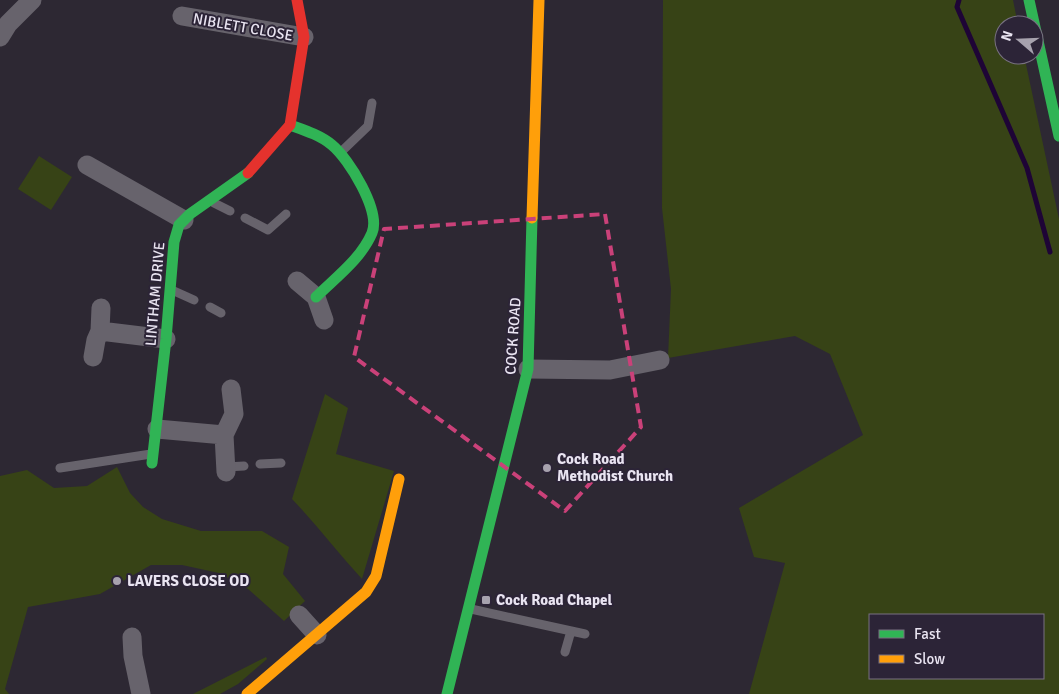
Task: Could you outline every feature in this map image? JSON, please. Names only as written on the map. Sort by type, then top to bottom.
[{"type":"main road","points":[[297,0],[304,37],[290,125],[312,132],[333,145],[350,164],[374,213],[374,229],[362,249],[316,297]]},
{"type":"main road","name":"COCK ROAD","points":[[447,694],[528,369],[539,0]]},
{"type":"main road","points":[[1030,0],[1059,136]]},
{"type":"main road","name":"LINTHAM DRIVE","points":[[153,458],[174,242],[179,225],[190,214],[246,175],[290,125]]},
{"type":"main road","points":[[248,694],[366,592],[376,576],[400,479]]},
{"type":"street","points":[[0,37],[8,24],[32,0]]},
{"type":"street","name":"NIBLETT CLOSE","points":[[182,16],[304,37]]},
{"type":"street","points":[[87,165],[184,220]]},
{"type":"street","points":[[297,281],[316,297],[324,320]]},
{"type":"street","points":[[93,357],[96,340],[100,331],[101,308]]},
{"type":"street","points":[[100,331],[166,339]]},
{"type":"street","points":[[528,369],[610,370],[660,360]]},
{"type":"street","points":[[231,389],[234,414],[224,435],[232,468]]},
{"type":"street","points":[[157,429],[224,435]]},
{"type":"street","points":[[299,615],[318,635]]},
{"type":"street","points":[[132,637],[133,656],[141,694]]},
{"type":"lane","points":[[340,153],[368,126],[372,103]]},
{"type":"lane","points":[[209,200],[230,211]]},
{"type":"lane","points":[[245,218],[268,230],[286,214]]},
{"type":"lane","points":[[170,289],[194,300]]},
{"type":"lane","points":[[210,307],[221,313]]},
{"type":"lane","points":[[60,468],[153,458]]},
{"type":"lane","points":[[260,464],[281,462]]},
{"type":"lane","points":[[469,609],[585,634]]},
{"type":"lane","points":[[565,652],[571,630]]},
{"type":"highlighted area","points":[[605,214],[641,427],[565,511],[354,357],[384,229]]},
{"type":"green space","points":[[663,0],[1013,0],[1016,15],[994,15],[994,65],[1026,65],[1059,219],[1059,694],[749,694],[785,563],[754,557],[739,508],[863,435],[830,354],[795,336],[668,358],[671,289],[662,208]]},
{"type":"green space","points":[[39,156],[72,177],[51,210],[18,189]]},
{"type":"green space","points":[[325,394],[348,408],[336,454],[394,471],[362,579],[292,499]]},
{"type":"green space","points":[[117,467],[130,493],[143,507],[162,519],[201,531],[262,531],[289,547],[283,574],[305,601],[284,621],[248,589],[219,573],[182,565],[151,565],[100,594],[28,607],[5,689],[9,694],[0,694],[0,476],[27,470],[54,488],[87,486]]},
{"type":"green space","points":[[266,657],[267,659],[238,684],[220,694],[193,694]]},
{"type":"waterway","points":[[959,0],[957,7],[1027,168],[1050,252]]},
{"type":"traffic: fast","points":[[1029,0],[1059,136]]},
{"type":"traffic: fast","points":[[290,125],[322,138],[339,152],[362,186],[368,199],[374,223],[372,233],[361,251],[347,268],[316,297]]},
{"type":"traffic: fast","points":[[152,463],[166,339],[174,242],[179,225],[190,214],[248,173]]},
{"type":"traffic: fast","points":[[447,694],[528,369],[532,218]]},
{"type":"traffic: slow","points":[[532,218],[539,0]]},
{"type":"traffic: slow","points":[[247,694],[366,592],[376,576],[399,479]]},
{"type":"traffic: jam","points":[[248,173],[290,125],[304,37],[297,0]]},
{"type":"place","name":"Cock Road Methodist Church","points":[[547,468]]},
{"type":"place","name":"LAVERS CLOSE OD","points":[[117,581]]},
{"type":"place","name":"Cock Road Chapel","points":[[486,600]]}]
